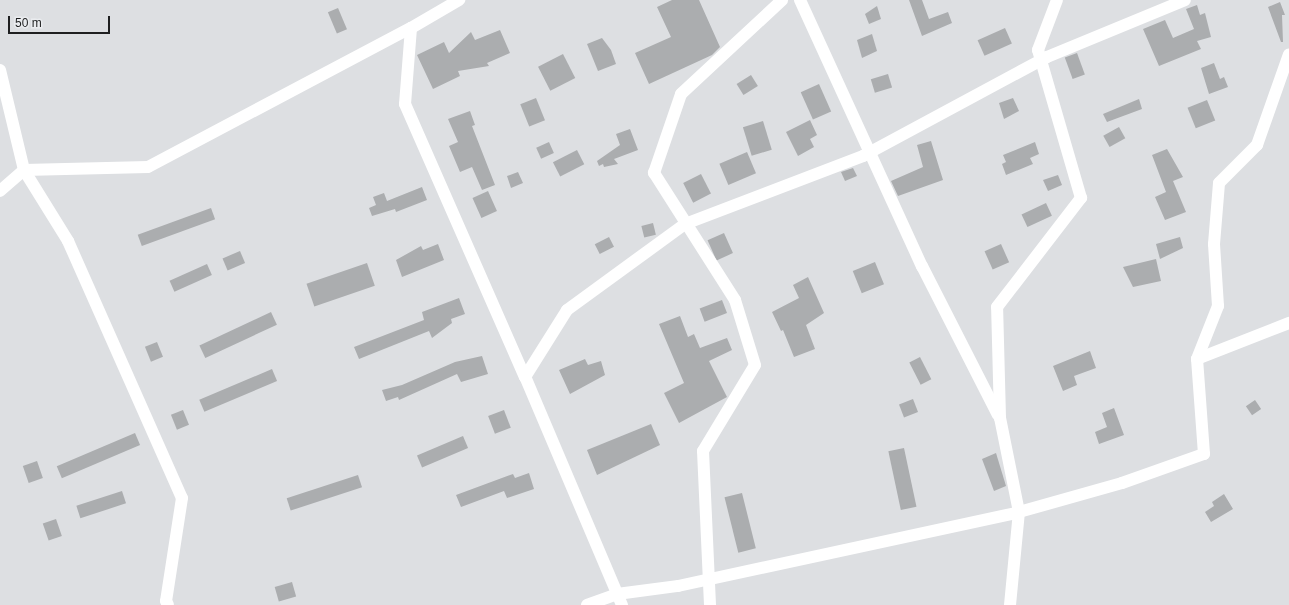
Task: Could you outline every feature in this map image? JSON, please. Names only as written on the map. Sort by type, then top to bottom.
[{"type":"street","points":[[0,191],[24,170],[148,167],[411,28],[459,0]]},
{"type":"street","points":[[710,605],[707,580],[703,451],[755,365],[735,300],[685,224],[654,173],[681,94],[782,0]]},
{"type":"street","points":[[800,0],[922,266],[1000,418]]},
{"type":"street","points":[[1010,605],[1020,512],[1000,418],[997,308],[1081,198],[1038,50],[1057,0]]},
{"type":"street","points":[[525,377],[567,310],[685,224],[870,152],[1041,60],[1185,0]]},
{"type":"street","points":[[411,28],[405,104],[525,377],[620,599]]},
{"type":"street","points":[[587,605],[1020,512],[1122,483],[1204,454],[1197,359],[1218,306],[1214,244],[1219,183],[1257,145],[1289,54]]},
{"type":"street","points":[[0,70],[24,170],[68,241],[182,498],[166,601],[168,605]]},
{"type":"street","points":[[1197,359],[1289,323]]},
{"type":"building","points":[[672,0],[699,0],[720,47],[712,55],[649,84],[635,53],[671,37],[657,7]]},
{"type":"building","points":[[909,0],[922,0],[929,19],[948,12],[952,23],[922,36]]},
{"type":"building","points":[[1280,2],[1285,15],[1282,15],[1283,42],[1281,42],[1268,7]]},
{"type":"building","points":[[1197,5],[1200,15],[1205,13],[1211,37],[1197,41],[1201,49],[1159,66],[1143,29],[1165,20],[1173,38],[1194,29],[1186,9]]},
{"type":"building","points":[[877,6],[881,19],[869,24],[865,14]]},
{"type":"building","points":[[338,8],[347,29],[337,33],[328,12]]},
{"type":"building","points":[[1005,28],[1012,44],[985,56],[978,40]]},
{"type":"building","points":[[500,30],[510,53],[487,63],[489,66],[458,71],[460,76],[433,89],[417,55],[444,42],[449,53],[471,32],[475,40]]},
{"type":"building","points":[[872,34],[877,51],[862,58],[857,40]]},
{"type":"building","points":[[602,38],[611,50],[616,64],[598,71],[587,44]]},
{"type":"building","points":[[1077,53],[1085,75],[1073,79],[1065,57]]},
{"type":"building","points":[[563,54],[575,78],[550,91],[538,67]]},
{"type":"building","points":[[1214,63],[1220,79],[1224,77],[1228,87],[1209,94],[1201,68]]},
{"type":"building","points":[[888,74],[892,87],[875,93],[871,79]]},
{"type":"building","points":[[751,75],[758,86],[743,95],[737,84]]},
{"type":"building","points":[[819,84],[831,111],[813,120],[801,92]]},
{"type":"building","points":[[536,98],[545,120],[529,127],[520,104]]},
{"type":"building","points":[[1013,98],[1019,111],[1004,119],[999,103]]},
{"type":"building","points":[[1139,99],[1142,109],[1107,122],[1103,114]]},
{"type":"building","points":[[1207,100],[1215,120],[1196,128],[1188,108]]},
{"type":"building","points":[[470,111],[475,125],[472,126],[495,185],[482,190],[472,167],[460,172],[449,146],[458,142],[448,119]]},
{"type":"building","points":[[810,120],[817,135],[810,139],[814,147],[798,156],[786,132]]},
{"type":"building","points":[[763,121],[772,150],[752,156],[743,127]]},
{"type":"building","points":[[1119,127],[1125,138],[1110,147],[1103,136]]},
{"type":"building","points":[[630,129],[638,150],[614,159],[618,164],[604,167],[603,164],[599,166],[597,161],[620,145],[616,134]]},
{"type":"building","points":[[931,141],[943,180],[898,196],[891,181],[923,167],[917,145]]},
{"type":"building","points":[[549,142],[554,153],[541,159],[536,148]]},
{"type":"building","points":[[1035,142],[1039,154],[1030,158],[1033,164],[1006,175],[1002,164],[1006,162],[1003,155]]},
{"type":"building","points":[[1167,149],[1183,177],[1173,181],[1186,212],[1165,220],[1155,197],[1166,192],[1152,155]]},
{"type":"building","points":[[577,150],[584,164],[560,177],[553,162]]},
{"type":"building","points":[[747,152],[756,173],[728,185],[719,164]]},
{"type":"building","points":[[853,168],[857,176],[845,181],[841,172]]},
{"type":"building","points":[[518,172],[523,183],[511,188],[507,176]]},
{"type":"building","points":[[701,174],[711,194],[693,203],[683,183]]},
{"type":"building","points":[[1058,175],[1062,185],[1048,191],[1043,180]]},
{"type":"building","points":[[422,187],[427,200],[396,212],[395,209],[372,216],[369,208],[376,205],[373,197],[384,193],[387,201]]},
{"type":"building","points":[[488,191],[497,211],[481,218],[472,198]]},
{"type":"building","points":[[1046,203],[1052,216],[1027,227],[1022,214]]},
{"type":"building","points":[[211,208],[215,219],[142,246],[138,235]]},
{"type":"building","points":[[653,223],[656,235],[644,238],[641,226]]},
{"type":"building","points":[[724,233],[733,253],[717,260],[708,240]]},
{"type":"building","points":[[609,237],[614,247],[600,254],[595,244]]},
{"type":"building","points":[[1180,237],[1183,248],[1160,259],[1156,244]]},
{"type":"building","points":[[438,244],[444,260],[402,277],[396,260],[421,246],[423,250]]},
{"type":"building","points":[[1001,244],[1009,262],[993,270],[985,251]]},
{"type":"building","points":[[240,251],[245,263],[228,270],[223,258]]},
{"type":"building","points":[[1156,259],[1161,281],[1133,287],[1123,267]]},
{"type":"building","points":[[875,262],[884,284],[862,293],[853,271]]},
{"type":"building","points":[[367,263],[375,286],[314,307],[306,284]]},
{"type":"building","points":[[207,264],[212,275],[174,292],[170,281]]},
{"type":"building","points":[[808,277],[824,313],[806,325],[815,349],[794,357],[783,330],[781,331],[772,312],[799,298],[793,285]]},
{"type":"building","points":[[459,298],[465,314],[451,319],[452,323],[432,338],[429,331],[359,359],[354,347],[424,320],[422,312]]},
{"type":"building","points":[[722,300],[727,313],[705,322],[700,309]]},
{"type":"building","points":[[271,312],[277,325],[205,358],[199,345]]},
{"type":"building","points":[[680,316],[688,337],[694,334],[700,348],[727,338],[732,350],[709,361],[727,397],[679,423],[664,393],[684,383],[659,324]]},
{"type":"building","points":[[157,342],[163,357],[151,362],[145,347]]},
{"type":"building","points":[[1090,351],[1096,368],[1074,376],[1077,385],[1063,391],[1053,366]]},
{"type":"building","points":[[482,356],[488,374],[461,382],[457,374],[399,400],[398,397],[386,401],[382,390],[402,385],[455,362]]},
{"type":"building","points":[[920,357],[931,379],[921,385],[909,362]]},
{"type":"building","points":[[585,359],[588,365],[601,361],[605,375],[570,394],[559,370]]},
{"type":"building","points":[[272,369],[277,381],[204,412],[199,400]]},
{"type":"building","points":[[913,399],[918,412],[904,417],[899,404]]},
{"type":"building","points":[[1255,400],[1261,409],[1252,415],[1246,406]]},
{"type":"building","points":[[1114,408],[1124,435],[1099,444],[1095,432],[1107,427],[1102,413]]},
{"type":"building","points":[[183,410],[189,425],[177,430],[171,415]]},
{"type":"building","points":[[504,410],[511,428],[495,434],[488,416]]},
{"type":"building","points":[[651,424],[660,445],[597,475],[587,450]]},
{"type":"building","points":[[135,433],[140,445],[62,478],[57,466]]},
{"type":"building","points":[[463,436],[468,448],[422,468],[417,456]]},
{"type":"building","points":[[904,448],[916,507],[901,510],[888,451]]},
{"type":"building","points":[[996,453],[1006,486],[994,491],[982,459]]},
{"type":"building","points":[[37,461],[43,478],[29,483],[23,466]]},
{"type":"building","points":[[529,473],[534,489],[507,498],[504,491],[461,507],[456,495],[513,474],[515,478]]},
{"type":"building","points":[[358,475],[362,487],[291,511],[287,498]]},
{"type":"building","points":[[122,491],[126,503],[80,518],[76,506]]},
{"type":"building","points":[[742,493],[756,548],[738,553],[725,497]]},
{"type":"building","points":[[1224,494],[1233,509],[1211,522],[1205,512],[1214,506],[1212,502]]},
{"type":"building","points":[[56,519],[62,536],[49,541],[43,524]]},
{"type":"building","points":[[292,582],[296,596],[279,601],[275,587]]}]
